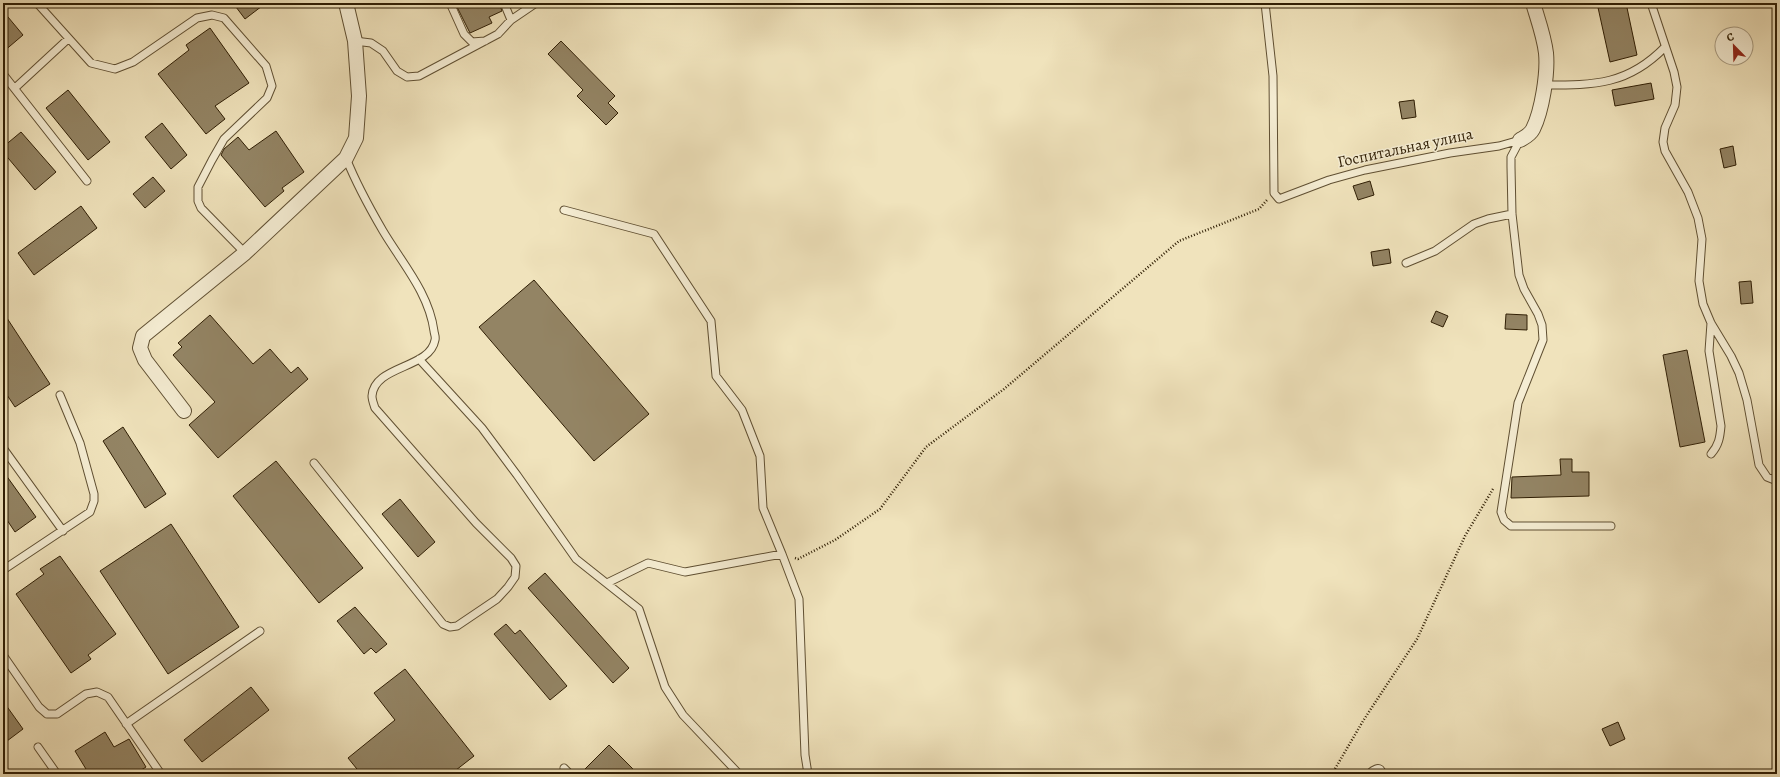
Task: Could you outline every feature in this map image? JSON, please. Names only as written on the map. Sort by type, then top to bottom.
[{"type":"street","points":[[184,411],[145,360],[140,348],[143,336],[245,253],[346,158],[356,138],[359,96],[356,41],[346,3]]},
{"type":"street","name":"Госпитальная улица","points":[[1520,140],[1528,136],[1533,129],[1545,86],[1546,54],[1542,32],[1533,3]]},
{"type":"lane","points":[[37,3],[91,63],[115,69],[133,62],[197,18],[212,15],[224,18],[266,66],[272,86],[267,98],[224,139],[198,187],[197,194],[201,208],[245,253]]},
{"type":"lane","points":[[450,3],[464,34],[472,42],[487,40]]},
{"type":"lane","points":[[504,3],[512,20]]},
{"type":"lane","points":[[356,41],[371,43],[383,51],[397,71],[407,77],[419,76],[498,34],[512,20],[536,3]]},
{"type":"lane","points":[[1264,3],[1273,76],[1274,193]]},
{"type":"lane","points":[[1651,3],[1674,72],[1677,87],[1675,105],[1665,128],[1663,142],[1665,151],[1688,192],[1698,218],[1702,239],[1699,281],[1703,304],[1711,323],[1731,356],[1739,373],[1747,400],[1760,465],[1767,476],[1777,482]]},
{"type":"lane","points":[[14,88],[68,39]]},
{"type":"lane","points":[[1545,86],[1591,84],[1615,79],[1634,72],[1654,58],[1665,47]]},
{"type":"lane","points":[[3,74],[87,181]]},
{"type":"lane","points":[[1520,140],[1511,157],[1512,214],[1519,275],[1524,289],[1538,314],[1542,325],[1543,340],[1518,403],[1501,512],[1504,520],[1511,526],[1611,526]]},
{"type":"lane","name":"Госпитальная улица","points":[[1274,193],[1276,197],[1282,199],[1323,183],[1365,170],[1450,153],[1499,146],[1520,140]]},
{"type":"lane","points":[[314,463],[443,624],[450,627],[457,626],[497,599],[515,577],[516,566],[511,558],[476,523],[375,408],[372,397],[375,388],[382,377],[419,359],[428,352],[435,340],[433,320],[419,288],[383,232],[354,178],[346,158]]},
{"type":"lane","points":[[564,210],[654,234],[711,321],[716,376],[742,410],[760,456],[763,508],[782,554],[798,599],[805,754],[808,774]]},
{"type":"lane","points":[[1406,264],[1435,251],[1474,224],[1488,219],[1512,214]]},
{"type":"lane","points":[[1711,323],[1708,351],[1721,426],[1717,448],[1711,454]]},
{"type":"lane","points":[[419,359],[482,428],[576,559],[639,609],[665,687],[683,715],[739,774]]},
{"type":"lane","points":[[3,570],[90,512],[94,494],[80,443],[60,395]]},
{"type":"lane","points":[[3,448],[62,531]]},
{"type":"lane","points":[[607,583],[648,563],[685,572],[782,554]]},
{"type":"lane","points":[[126,724],[260,631]]},
{"type":"lane","points":[[3,655],[39,707],[47,714],[57,714],[86,694],[97,692],[108,697],[161,774]]},
{"type":"lane","points":[[38,747],[57,774]]},
{"type":"lane","points":[[564,768],[570,774]]},
{"type":"path","points":[[782,554],[798,559],[835,540],[880,509],[926,448],[1004,389],[1179,241],[1259,209],[1274,193]]},
{"type":"path","points":[[1332,774],[1363,721],[1417,639],[1465,536],[1508,465]]},
{"type":"building","points":[[233,3],[266,3],[245,19]]},
{"type":"building","points":[[455,3],[499,3],[502,11],[489,17],[492,23],[470,33]]},
{"type":"building","points":[[1597,3],[1626,3],[1637,55],[1610,62]]},
{"type":"building","points":[[3,11],[23,35],[3,52]]},
{"type":"building","points":[[210,28],[249,83],[215,106],[225,119],[206,134],[158,74],[189,50],[186,45]]},
{"type":"building","points":[[561,41],[615,96],[608,103],[618,113],[606,125],[577,96],[583,90],[548,54]]},
{"type":"building","points":[[1651,83],[1654,99],[1615,106],[1612,90]]},
{"type":"building","points":[[68,90],[110,142],[88,160],[46,108]]},
{"type":"building","points":[[1414,100],[1416,117],[1402,119],[1399,102]]},
{"type":"building","points":[[162,123],[187,155],[171,169],[145,137]]},
{"type":"building","points":[[276,131],[304,172],[282,188],[284,191],[265,207],[221,155],[224,149],[238,137],[249,150]]},
{"type":"building","points":[[21,132],[56,172],[35,190],[3,152],[3,147]]},
{"type":"building","points":[[1733,146],[1736,165],[1724,168],[1720,149]]},
{"type":"building","points":[[153,177],[165,191],[145,208],[133,194]]},
{"type":"building","points":[[1370,181],[1374,195],[1358,200],[1353,186]]},
{"type":"building","points":[[81,206],[97,228],[34,275],[18,253]]},
{"type":"building","points":[[1389,249],[1391,263],[1373,266],[1371,252]]},
{"type":"building","points":[[534,280],[649,414],[594,461],[479,327]]},
{"type":"building","points":[[1751,281],[1753,303],[1741,304],[1739,282]]},
{"type":"building","points":[[1436,311],[1448,316],[1443,327],[1431,322]]},
{"type":"building","points":[[3,312],[50,384],[15,407],[3,389]]},
{"type":"building","points":[[1506,314],[1527,315],[1527,330],[1505,329]]},
{"type":"building","points":[[210,315],[253,364],[270,349],[291,373],[298,367],[308,379],[218,458],[189,425],[215,402],[173,355],[182,347],[178,343]]},
{"type":"building","points":[[1687,350],[1705,442],[1680,447],[1663,355]]},
{"type":"building","points":[[123,427],[166,494],[145,508],[103,441]]},
{"type":"building","points":[[1560,459],[1572,459],[1572,472],[1589,472],[1589,496],[1511,498],[1512,477],[1561,475]]},
{"type":"building","points":[[276,461],[363,568],[319,603],[233,496]]},
{"type":"building","points":[[3,471],[36,517],[15,532],[3,514]]},
{"type":"building","points":[[400,499],[435,542],[418,557],[382,514]]},
{"type":"building","points":[[171,524],[239,627],[168,674],[100,571]]},
{"type":"building","points":[[60,556],[116,634],[88,655],[91,659],[71,673],[16,594],[44,574],[40,569]]},
{"type":"building","points":[[545,573],[629,668],[613,683],[528,588]]},
{"type":"building","points":[[355,607],[387,644],[376,653],[371,648],[364,654],[337,621]]},
{"type":"building","points":[[506,624],[515,634],[520,630],[567,686],[550,700],[494,634]]},
{"type":"building","points":[[405,669],[474,756],[451,774],[361,774],[348,758],[395,720],[374,693]]},
{"type":"building","points":[[251,687],[269,710],[202,762],[184,740]]},
{"type":"building","points":[[3,701],[23,729],[3,744]]},
{"type":"building","points":[[1618,722],[1625,739],[1610,746],[1602,729]]},
{"type":"building","points":[[105,732],[114,747],[129,739],[146,767],[135,774],[89,774],[75,751]]},
{"type":"building","points":[[609,745],[638,774],[580,774]]}]
